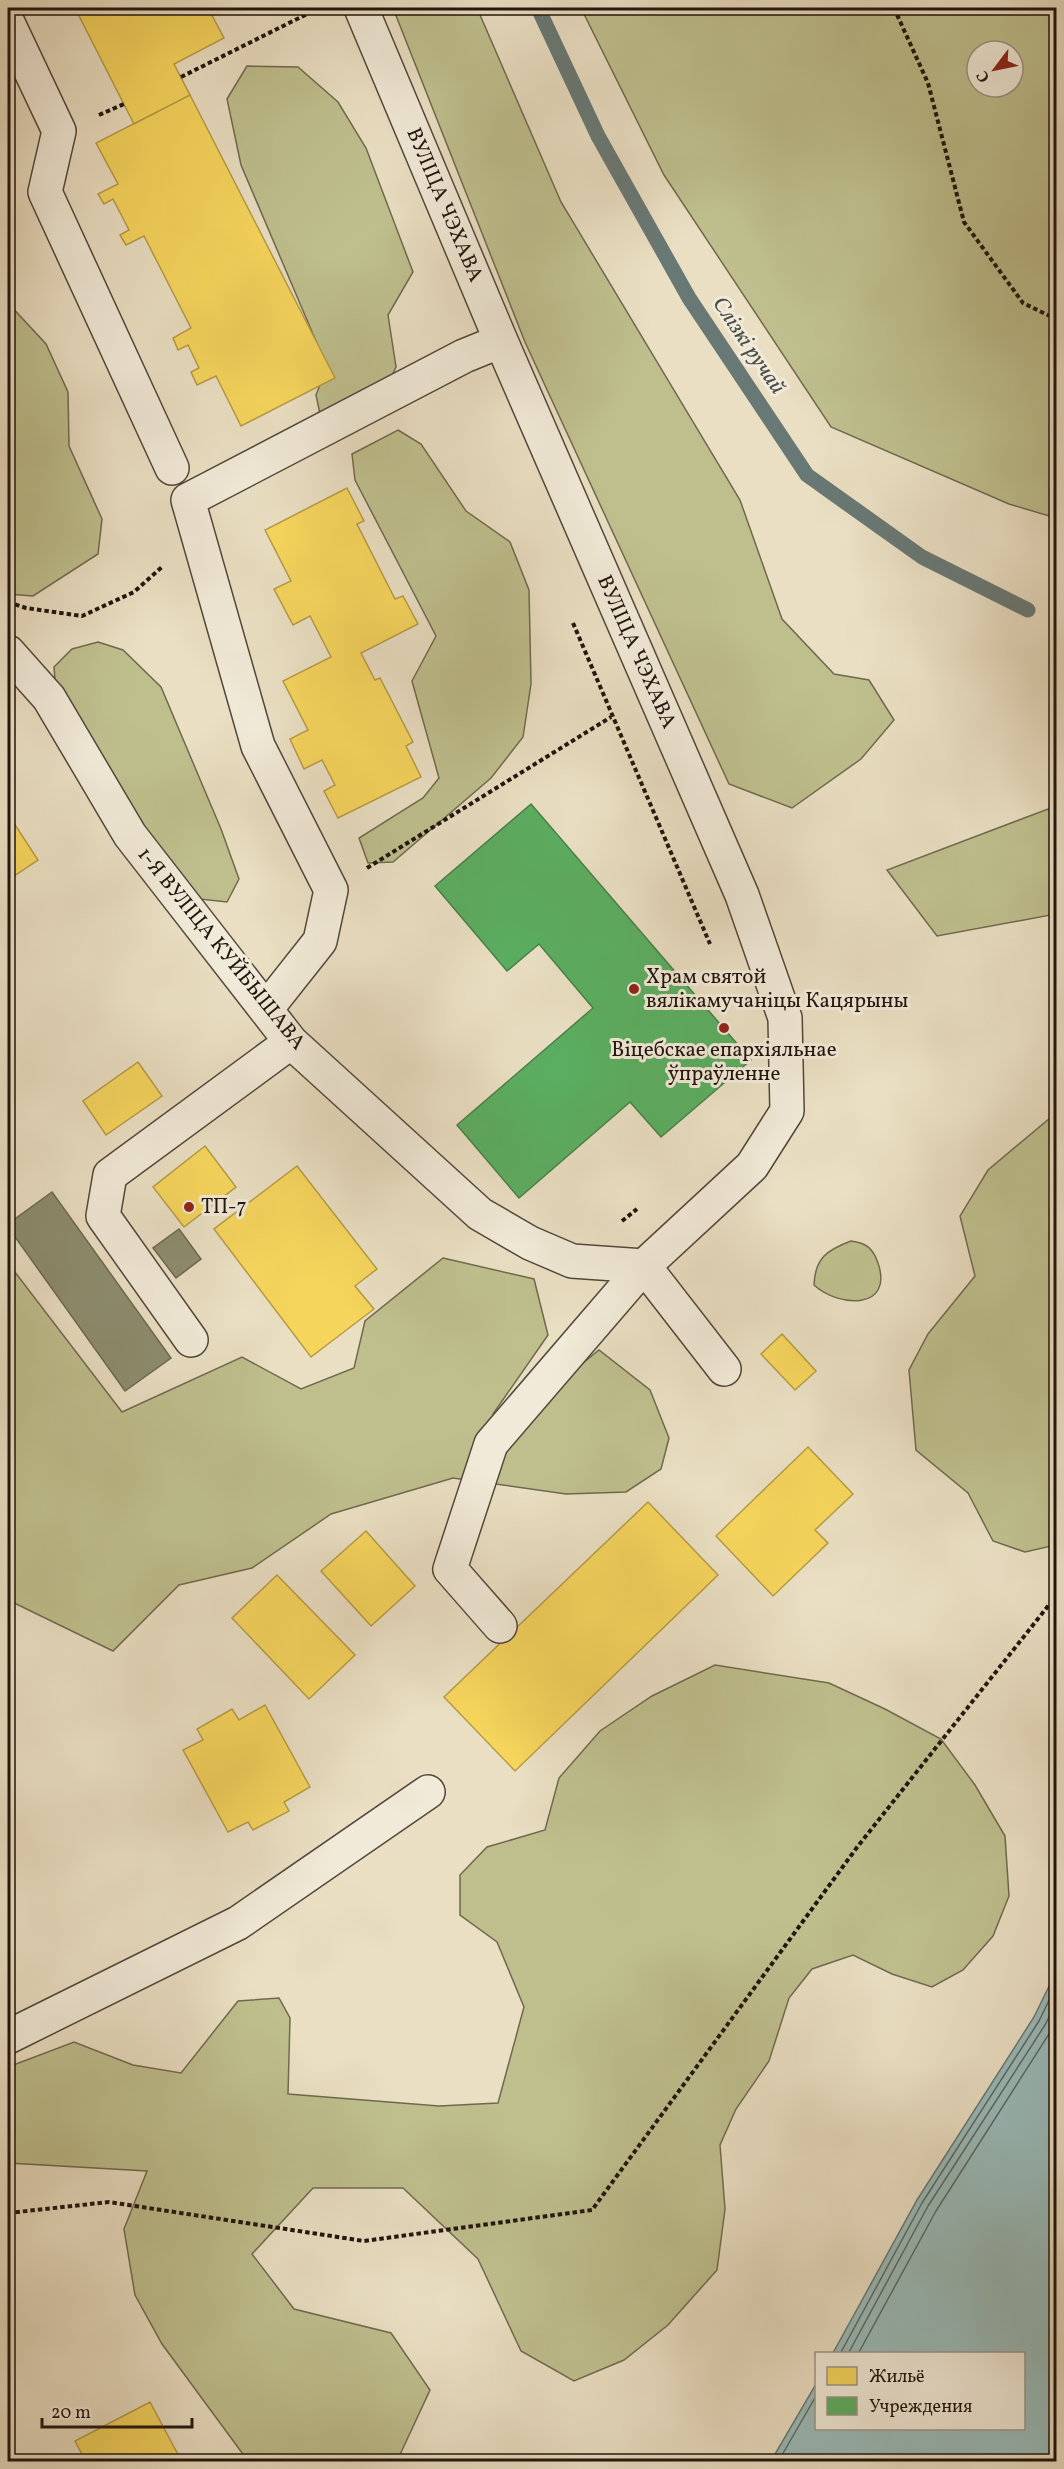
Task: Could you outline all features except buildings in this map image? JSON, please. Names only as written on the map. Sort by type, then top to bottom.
[{"type":"street","name":"ВУЛІЦА ЧЭХАВА","points":[[361,8],[501,341],[742,895],[785,1018],[787,1111],[752,1166],[644,1266],[491,1444],[450,1569],[500,1626]]},
{"type":"street","points":[[8,23],[59,131],[45,192],[172,468]]},
{"type":"street","points":[[267,1008],[320,941],[331,890],[258,746],[188,500],[464,356],[501,341]]},
{"type":"street","name":"1-Я ВУЛІЦА КУЙБЫШАВА","points":[[8,652],[49,698],[130,835],[267,1008],[291,1042],[480,1214],[530,1243],[572,1261],[644,1266]]},
{"type":"street","points":[[191,1340],[103,1216],[110,1175],[291,1042]]},
{"type":"street","points":[[644,1266],[724,1369]]},
{"type":"street","points":[[8,2037],[238,1923],[428,1792]]},
{"type":"path","points":[[181,77],[316,8],[321,20]]},
{"type":"path","points":[[894,8],[928,83],[964,222],[1023,303],[1056,319]]},
{"type":"path","points":[[8,602],[26,608],[82,616],[134,592],[198,536]]},
{"type":"path","points":[[571,618],[611,717],[711,946]]},
{"type":"path","points":[[331,890],[611,717]]},
{"type":"path","points":[[572,1261],[646,1202]]},
{"type":"path","points":[[8,2213],[109,2202],[364,2241],[592,2210],[858,1846],[1056,1596]]},
{"type":"green space","points":[[393,8],[477,8],[561,202],[740,500],[782,619],[834,674],[869,680],[894,720],[861,759],[792,808],[729,784],[525,342]]},
{"type":"green space","points":[[581,8],[1056,8],[1056,518],[1009,504],[831,427],[664,175]]},
{"type":"green space","points":[[247,66],[298,67],[338,102],[366,148],[413,272],[388,315],[396,367],[385,391],[320,414],[316,395],[327,367],[241,165],[227,99]]},
{"type":"green space","points":[[8,303],[46,344],[68,392],[69,446],[102,519],[98,554],[33,596],[8,594]]},
{"type":"green space","points":[[398,430],[421,444],[466,511],[510,542],[529,590],[531,684],[523,737],[491,778],[393,862],[368,863],[359,838],[423,798],[439,778],[412,681],[436,636],[355,480],[352,454]]},
{"type":"green space","points":[[98,642],[123,650],[161,687],[221,829],[239,879],[227,902],[200,899],[148,844],[56,692],[54,667],[72,649]]},
{"type":"green space","points":[[1056,806],[1056,914],[937,936],[887,870]]},
{"type":"green space","points":[[1056,1113],[1056,1545],[1025,1552],[993,1541],[968,1493],[916,1450],[909,1370],[928,1334],[975,1276],[960,1216],[988,1170]]},
{"type":"green space","points":[[851,1241],[861,1243],[871,1250],[878,1263],[881,1278],[878,1290],[871,1297],[849,1301],[825,1293],[814,1285],[817,1268],[824,1256]]},
{"type":"green space","points":[[443,1258],[534,1279],[548,1335],[493,1414],[515,1418],[599,1350],[650,1390],[669,1438],[661,1469],[626,1492],[566,1494],[453,1478],[331,1514],[252,1568],[179,1585],[113,1651],[8,1600],[8,1263],[122,1412],[242,1357],[301,1389],[354,1368],[365,1321]]},
{"type":"green space","points":[[715,1665],[829,1683],[941,1739],[975,1785],[1005,1836],[1009,1896],[993,1936],[963,1970],[932,1987],[892,1974],[853,1955],[812,1969],[789,1998],[769,2061],[736,2109],[720,2145],[725,2209],[717,2270],[668,2325],[624,2360],[574,2381],[521,2351],[478,2259],[403,2188],[313,2188],[252,2254],[294,2309],[391,2333],[430,2390],[397,2461],[248,2461],[162,2344],[135,2295],[124,2229],[147,2171],[8,2163],[8,2067],[74,2042],[133,2065],[181,2073],[238,2001],[279,1998],[290,2018],[288,2094],[439,2106],[498,2103],[524,2007],[497,1942],[460,1915],[460,1875],[487,1847],[545,1830],[559,1778],[600,1731],[652,1696]]},
{"type":"water","points":[[1056,1972],[1056,2461],[771,2461],[815,2386],[815,2430],[1025,2430],[1025,2352],[834,2352],[917,2200],[1034,2017]]},
{"type":"waterway","name":"Слізкі ручай","points":[[538,8],[598,136],[689,298],[807,475],[922,557],[1028,610]]},
{"type":"place","name":"Храм святой вялікамучаніцы Кацярыны","points":[[634,989]]},
{"type":"place","name":"Віцебскае епархіяльнае ўпраўленне","points":[[724,1028]]},
{"type":"place","name":"ТП-7","points":[[189,1207]]}]
